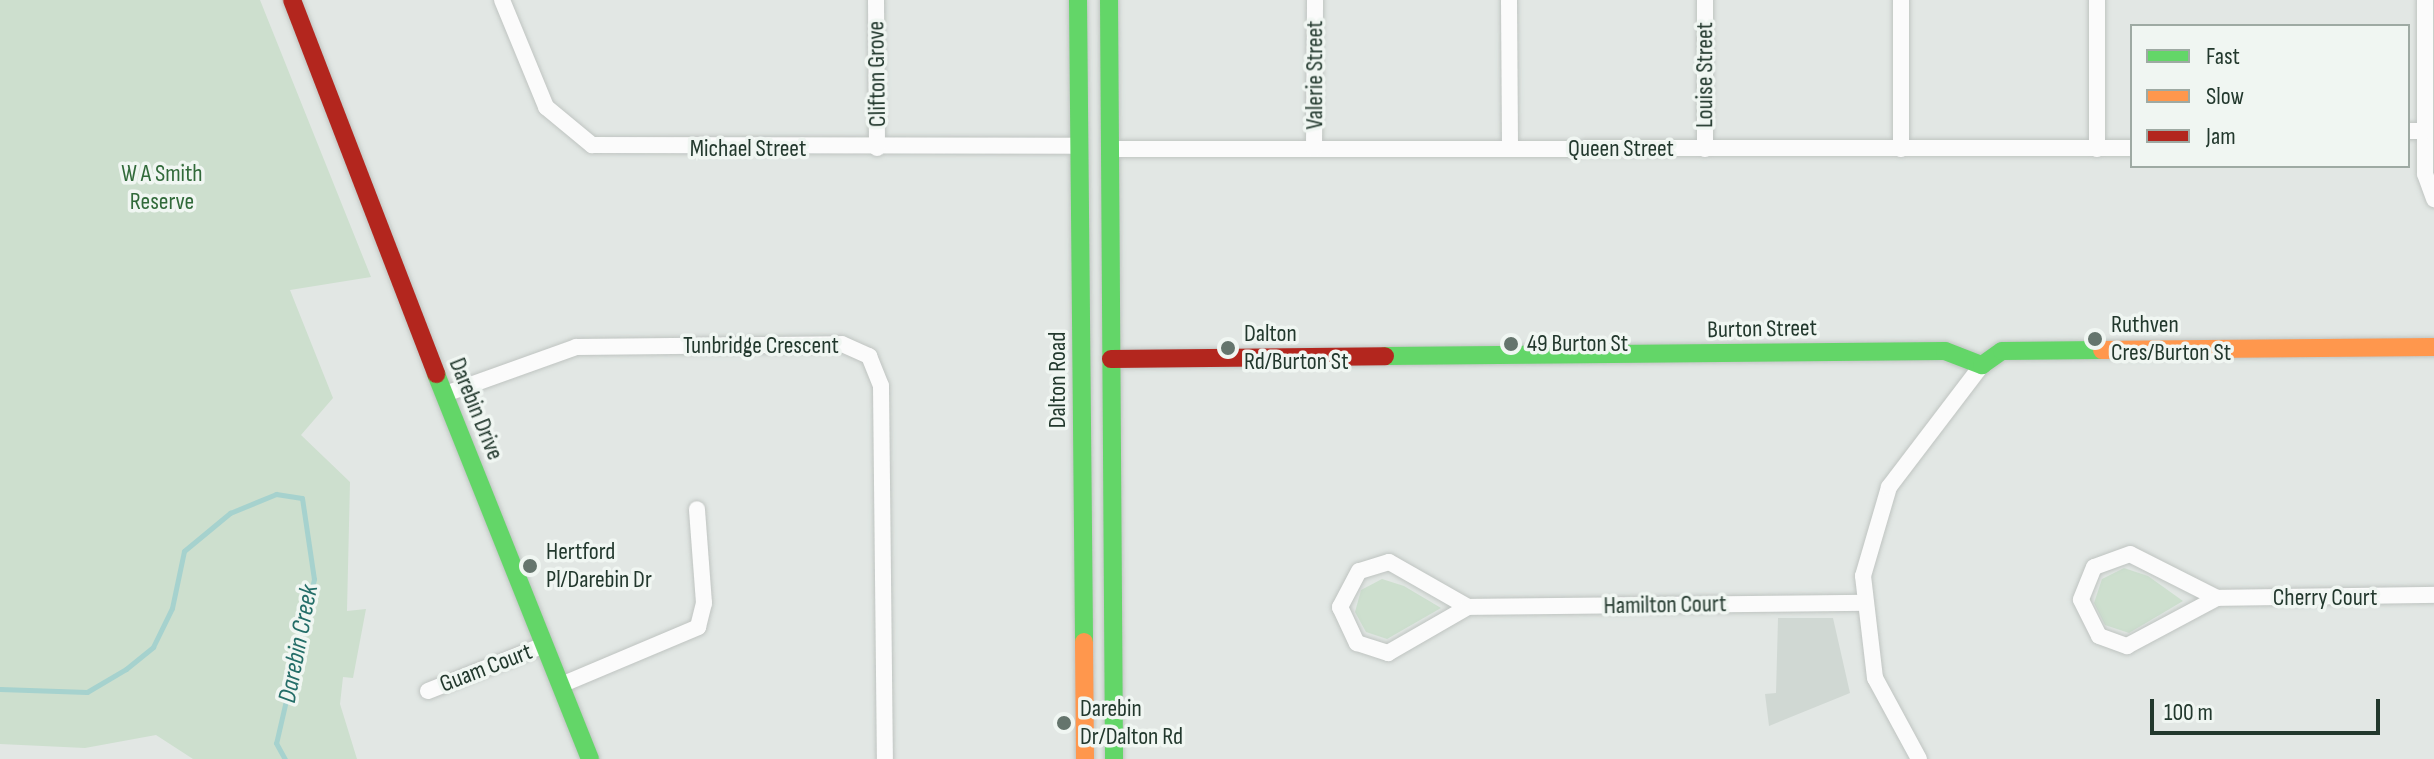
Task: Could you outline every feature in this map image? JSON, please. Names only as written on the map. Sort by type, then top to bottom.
[{"type":"street","name":"Darebin Drive","points":[[282,0],[317,78],[590,759]]},
{"type":"street","name":"Michael Street","points":[[502,0],[546,107],[592,145],[877,148],[1080,146]]},
{"type":"street","name":"Clifton Grove","points":[[876,0],[877,148]]},
{"type":"street","name":"Dalton Road","points":[[1078,0],[1085,759]]},
{"type":"street","points":[[1109,0],[1114,759]]},
{"type":"street","name":"Valerie Street","points":[[1314,149],[1315,0]]},
{"type":"street","points":[[1509,0],[1510,149]]},
{"type":"street","name":"Louise Street","points":[[1705,0],[1705,149]]},
{"type":"street","points":[[1901,0],[1901,149]]},
{"type":"street","points":[[2097,0],[2097,149]]},
{"type":"street","points":[[2425,0],[2416,131],[2434,199]]},
{"type":"street","name":"Queen Street","points":[[1110,149],[2130,148]]},
{"type":"street","name":"Tunbridge Crescent","points":[[445,394],[576,347],[842,344],[869,356],[881,386],[885,759]]},
{"type":"street","points":[[1919,759],[1875,678],[1861,603],[1868,545],[1889,487],[1982,365],[2002,351],[2434,347]]},
{"type":"street","name":"Burton Street","points":[[1082,359],[1945,351],[1982,365]]},
{"type":"street","points":[[561,685],[698,627],[704,603],[697,509]]},
{"type":"street","name":"Cherry Court","points":[[2217,598],[2130,554],[2094,567],[2081,600],[2099,636],[2127,646],[2217,598],[2434,595]]},
{"type":"street","name":"Hamilton Court","points":[[1468,607],[1389,562],[1359,571],[1340,607],[1357,643],[1388,653],[1468,607],[1861,603]]},
{"type":"street","name":"Guam Court","points":[[428,691],[544,645]]},
{"type":"shaded area","points":[[1778,618],[1833,618],[1850,693],[1769,726],[1765,694],[1776,693]]},
{"type":"green space","name":"W A Smith Reserve","points":[[0,0],[260,0],[371,277],[290,290],[333,398],[301,435],[350,482],[347,611],[366,609],[353,678],[343,677],[340,704],[357,759],[193,759],[156,735],[85,748],[0,744]]},
{"type":"green space","points":[[2124,568],[2148,576],[2183,601],[2129,633],[2105,625],[2094,603],[2102,579]]},
{"type":"green space","points":[[1382,579],[1404,586],[1441,608],[1387,639],[1366,632],[1355,612],[1361,590]]},
{"type":"waterway","name":"Darebin Creek","points":[[0,689],[87,692],[126,669],[153,647],[172,608],[184,551],[230,513],[276,494],[302,498],[314,579],[276,743],[285,759]]},
{"type":"traffic: fast","points":[[1078,0],[1084,642]]},
{"type":"traffic: fast","points":[[1109,0],[1114,759]]},
{"type":"traffic: fast","points":[[1385,356],[1945,351],[1982,365],[2002,351],[2102,350]]},
{"type":"traffic: fast","points":[[436,374],[590,759]]},
{"type":"traffic: slow","points":[[2102,350],[2434,347]]},
{"type":"traffic: slow","points":[[1084,642],[1085,759]]},
{"type":"traffic: jam","points":[[292,0],[436,374]]},
{"type":"traffic: jam","points":[[1111,359],[1385,356]]},
{"type":"place","name":"Ruthven Cres/Burton St","points":[[2095,339]]},
{"type":"place","name":"49 Burton St","points":[[1511,344]]},
{"type":"place","name":"Dalton Rd/Burton St","points":[[1228,348]]},
{"type":"place","name":"Hertford Pl/Darebin Dr","points":[[530,566]]},
{"type":"place","name":"Darebin Dr/Dalton Rd","points":[[1064,723]]}]
